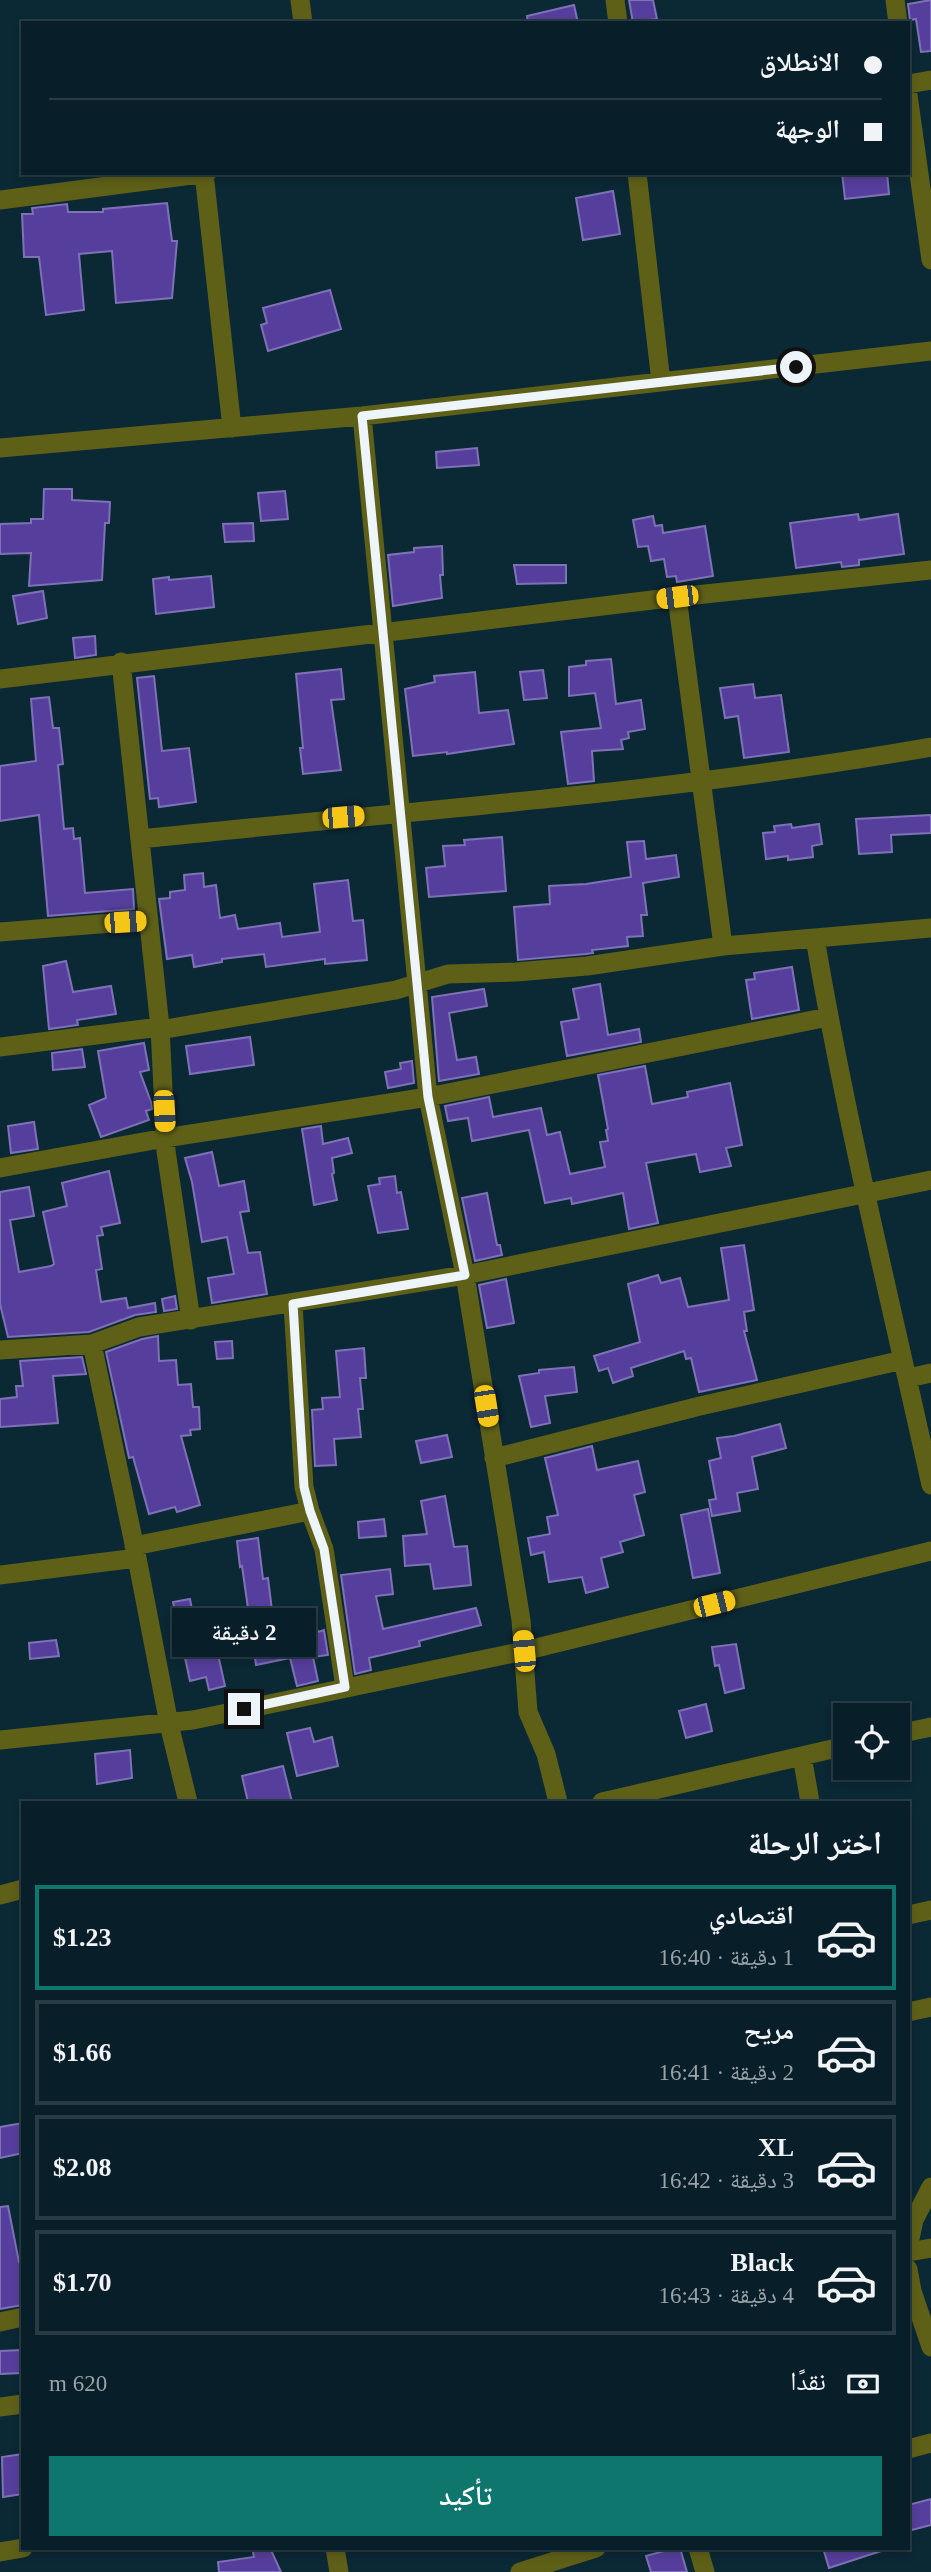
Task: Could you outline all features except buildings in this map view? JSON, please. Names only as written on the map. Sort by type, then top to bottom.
[{"type":"street","points":[[300,0],[303,21]]},
{"type":"street","points":[[615,0],[618,21]]},
{"type":"street","points":[[895,0],[898,21]]},
{"type":"street","points":[[910,83],[931,80]]},
{"type":"street","points":[[910,109],[931,260]]},
{"type":"street","points":[[0,200],[190,175]]},
{"type":"street","points":[[205,175],[232,428]]},
{"type":"street","points":[[637,175],[661,382]]},
{"type":"street","points":[[0,448],[362,416],[931,351]]},
{"type":"street","points":[[362,416],[428,1097],[465,1275],[521,1620],[528,1712],[546,1754],[558,1801]]},
{"type":"street","points":[[0,679],[677,597],[931,570]]},
{"type":"street","points":[[677,597],[723,946]]},
{"type":"street","points":[[121,663],[142,839],[160,1028],[166,1138],[191,1320]]},
{"type":"street","points":[[142,839],[700,782],[840,763],[931,747]]},
{"type":"street","points":[[0,932],[149,920]]},
{"type":"street","points":[[0,1047],[160,1028],[416,985],[448,974],[587,966],[723,946],[931,928]]},
{"type":"street","points":[[815,938],[828,1017],[931,1485]]},
{"type":"street","points":[[0,1168],[166,1138],[428,1097],[828,1017]]},
{"type":"street","points":[[0,1350],[92,1344],[139,1327],[465,1275],[931,1180]]},
{"type":"street","points":[[293,1304],[304,1487],[324,1549],[345,1687]]},
{"type":"street","points":[[92,1344],[169,1724],[188,1801]]},
{"type":"street","points":[[494,1458],[700,1406],[905,1369],[931,1373]]},
{"type":"street","points":[[0,1574],[136,1552],[310,1511]]},
{"type":"street","points":[[0,1740],[169,1724],[524,1651],[931,1551]]},
{"type":"street","points":[[910,1731],[931,1727]]},
{"type":"street","points":[[606,1801],[833,1749]]},
{"type":"street","points":[[802,1756],[810,1801]]},
{"type":"street","points":[[0,1895],[21,1890]]},
{"type":"street","points":[[910,1915],[931,1910]]},
{"type":"street","points":[[910,2012],[931,2007]]},
{"type":"street","points":[[910,2240],[914,2220],[931,2187]]},
{"type":"street","points":[[910,2250],[931,2248]]},
{"type":"street","points":[[910,2280],[931,2347]]},
{"type":"street","points":[[0,2322],[21,2317]]},
{"type":"street","points":[[0,2407],[21,2404]]},
{"type":"street","points":[[910,2448],[931,2443]]},
{"type":"street","points":[[0,2552],[21,2548]]},
{"type":"street","points":[[335,2550],[339,2572]]},
{"type":"street","points":[[520,2572],[554,2555],[584,2550]]},
{"type":"street","points":[[699,2550],[705,2572]]},
{"type":"route","points":[[244,1709],[345,1687],[324,1549],[304,1487],[293,1304],[465,1275],[428,1097],[362,416],[796,367]]}]
